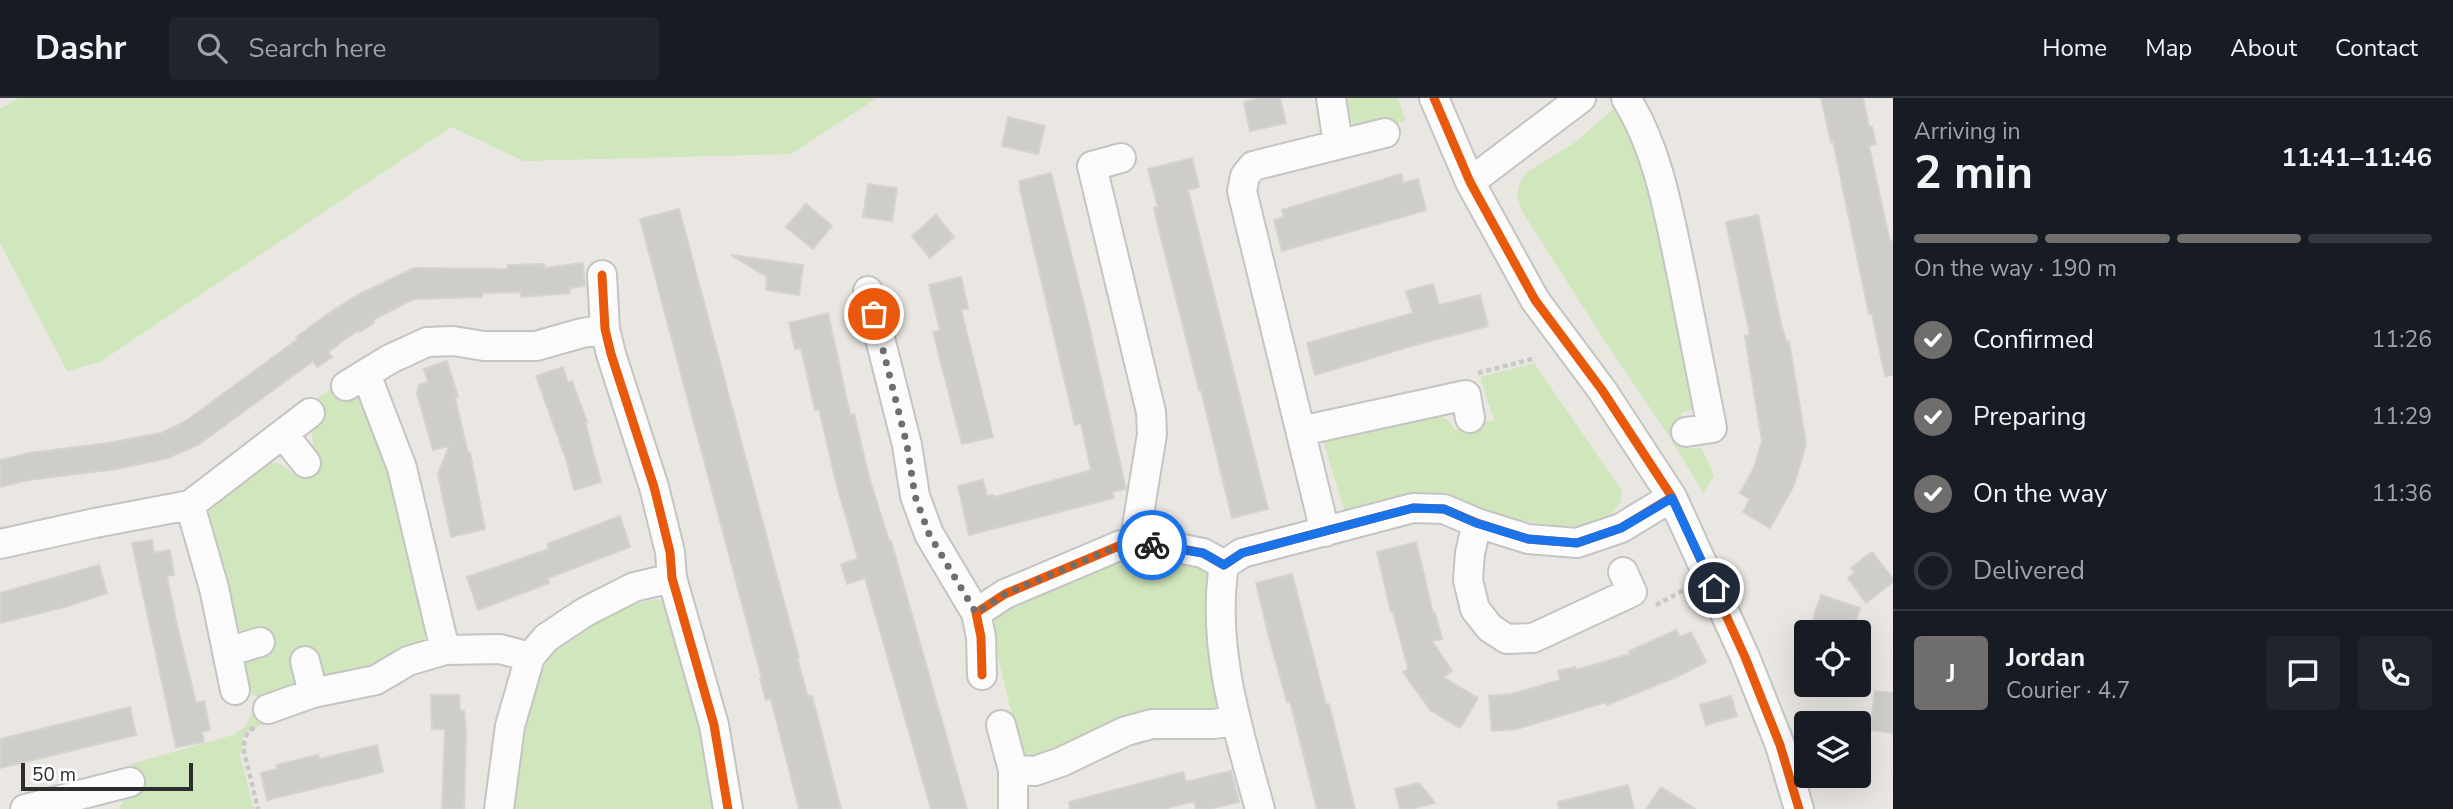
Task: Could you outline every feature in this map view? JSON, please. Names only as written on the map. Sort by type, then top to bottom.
[{"type":"street","points":[[1331,98],[1338,144]]},
{"type":"street","points":[[1434,98],[1470,182],[1535,300],[1602,390],[1672,498],[1745,657],[1780,745],[1799,809]]},
{"type":"street","points":[[1470,182],[1581,98]]},
{"type":"street","points":[[1626,98],[1639,119],[1651,148],[1669,213],[1712,428],[1686,432]]},
{"type":"street","points":[[1325,532],[1242,191],[1245,176],[1253,166],[1385,133]]},
{"type":"street","points":[[1121,158],[1092,166],[1151,412],[1152,434],[1134,545]]},
{"type":"street","points":[[602,275],[605,329],[654,487],[670,552],[672,578],[714,726],[728,809]]},
{"type":"street","points":[[868,291],[907,445],[915,496],[929,534],[976,613],[981,638],[982,675]]},
{"type":"street","points":[[444,650],[402,468],[356,380],[390,359],[427,342],[536,346],[605,329]]},
{"type":"street","points":[[1301,432],[1466,395],[1470,418]]},
{"type":"street","points":[[0,544],[190,505],[310,413]]},
{"type":"street","points":[[283,434],[306,463]]},
{"type":"street","points":[[1260,809],[1236,721],[1221,640],[1220,590],[1224,565],[1242,553],[1413,508],[1444,509],[1476,523],[1528,539],[1577,543],[1621,528],[1672,498]]},
{"type":"street","points":[[190,505],[214,588],[235,690]]},
{"type":"street","points":[[1476,523],[1468,580],[1475,609],[1490,628],[1507,639],[1532,638],[1632,592],[1623,572]]},
{"type":"street","points":[[976,613],[1005,594],[1121,545],[1162,545],[1203,553],[1224,565]]},
{"type":"street","points":[[499,809],[510,726],[530,657],[547,638],[585,612],[634,587],[672,578]]},
{"type":"street","points":[[227,652],[260,642]]},
{"type":"street","points":[[268,709],[313,693],[376,680],[408,660],[444,650],[499,649],[530,657]]},
{"type":"street","points":[[305,660],[313,693]]},
{"type":"street","points":[[1013,770],[1034,771],[1061,762],[1126,731],[1152,724],[1213,724],[1236,721]]},
{"type":"street","points":[[1000,725],[1013,770],[1013,809]]},
{"type":"street","points":[[25,809],[102,799],[130,782]]},
{"type":"path","points":[[1474,374],[1536,358]]},
{"type":"path","points":[[1656,606],[1684,590]]},
{"type":"path","points":[[258,809],[243,747],[247,734],[254,726],[269,719],[268,709]]},
{"type":"green space","points":[[19,98],[877,98],[791,154],[524,161],[451,127],[100,362],[67,371],[0,243],[0,109]]},
{"type":"green space","points":[[1342,98],[1398,98],[1405,120],[1380,128],[1354,126]]},
{"type":"green space","points":[[1616,107],[1645,156],[1696,409],[1681,413],[1687,448],[1702,448],[1714,476],[1703,493],[1671,439],[1522,211],[1517,195],[1520,182],[1526,173],[1574,143]]},
{"type":"green space","points":[[1534,363],[1622,491],[1621,502],[1612,514],[1603,520],[1583,526],[1565,528],[1509,518],[1457,503],[1345,512],[1323,440],[1427,414],[1444,418],[1455,430],[1494,420],[1480,377]]},
{"type":"green space","points":[[335,386],[348,397],[362,398],[389,463],[427,630],[423,643],[376,670],[326,678],[320,671],[297,685],[265,716],[265,723],[244,734],[240,755],[254,809],[119,809],[124,797],[138,789],[131,764],[233,735],[246,726],[259,699],[248,691],[244,658],[251,632],[237,630],[233,624],[207,518],[215,502],[223,494],[269,462],[281,464],[294,474],[318,457],[313,446],[315,422],[310,403]]},
{"type":"green space","points":[[1146,554],[1202,567],[1207,576],[1211,640],[1221,698],[1218,709],[1044,757],[1028,757],[1021,749],[1010,707],[994,640],[993,620],[1002,610],[1122,559]]},
{"type":"green space","points":[[657,599],[666,604],[716,774],[718,809],[514,809],[527,722],[540,677],[549,659],[564,641],[587,626],[626,608]]},
{"type":"building","points":[[1260,98],[1280,98],[1286,123],[1250,131],[1244,102]]},
{"type":"building","points":[[1821,98],[1863,98],[1869,127],[1872,127],[1876,144],[1869,146],[1890,242],[1893,241],[1893,375],[1885,376]]},
{"type":"building","points":[[1008,117],[1045,126],[1038,154],[1002,146]]},
{"type":"building","points":[[1192,158],[1199,187],[1188,190],[1268,509],[1232,518],[1160,234],[1154,208],[1158,207],[1148,169]]},
{"type":"building","points":[[1051,173],[1126,489],[1112,492],[1114,498],[969,535],[958,486],[983,480],[987,496],[995,497],[1091,470],[1081,423],[1075,425],[1020,189],[1020,181]]},
{"type":"building","points":[[1401,174],[1403,183],[1418,179],[1426,210],[1282,251],[1274,220],[1284,217],[1282,210]]},
{"type":"building","points":[[868,184],[897,188],[892,221],[863,217]]},
{"type":"building","points":[[806,204],[832,226],[813,249],[786,227]]},
{"type":"building","points":[[679,209],[797,658],[808,697],[812,696],[841,809],[799,809],[771,699],[766,700],[760,679],[640,219]]},
{"type":"building","points":[[936,215],[954,237],[930,258],[912,236]]},
{"type":"building","points":[[1758,215],[1782,328],[1787,343],[1789,342],[1806,444],[1794,485],[1770,528],[1743,512],[1750,499],[1740,493],[1754,468],[1762,441],[1745,336],[1750,335],[1726,222]]},
{"type":"building","points":[[731,255],[803,265],[799,295],[766,290],[767,277]]},
{"type":"building","points":[[583,263],[585,286],[570,288],[570,293],[521,297],[521,292],[483,293],[482,297],[413,299],[373,320],[374,323],[359,332],[358,330],[328,352],[332,357],[317,367],[313,361],[198,445],[168,458],[117,469],[29,480],[0,487],[0,460],[29,453],[161,433],[186,421],[332,311],[414,268],[508,269],[508,265],[544,264],[544,268]]},
{"type":"building","points":[[961,277],[968,308],[961,310],[993,437],[962,444],[933,332],[940,330],[929,285]]},
{"type":"building","points":[[1433,284],[1439,305],[1480,295],[1488,326],[1315,375],[1307,343],[1413,313],[1406,291]]},
{"type":"building","points":[[828,313],[850,415],[854,414],[869,477],[891,541],[967,809],[931,809],[865,578],[847,584],[841,564],[858,559],[819,409],[815,410],[801,348],[795,349],[789,323]]},
{"type":"building","points":[[447,361],[458,397],[455,398],[470,453],[485,529],[451,537],[438,474],[449,446],[433,450],[417,393],[419,385],[428,382],[424,369]]},
{"type":"building","points":[[563,367],[568,383],[572,381],[587,422],[601,482],[574,490],[567,462],[536,376]]},
{"type":"building","points":[[620,516],[630,547],[548,578],[549,583],[478,610],[467,577],[549,549],[547,544]]},
{"type":"building","points":[[152,540],[154,553],[170,550],[174,575],[167,576],[176,621],[196,703],[204,701],[210,730],[202,732],[204,742],[176,747],[132,543]]},
{"type":"building","points":[[1416,542],[1442,639],[1432,641],[1452,671],[1443,677],[1478,698],[1460,728],[1430,710],[1403,672],[1408,669],[1377,552]]},
{"type":"building","points":[[1872,552],[1893,582],[1866,603],[1848,578],[1855,573],[1851,568]]},
{"type":"building","points":[[99,565],[107,593],[65,607],[0,623],[0,593]]},
{"type":"building","points":[[1292,574],[1355,809],[1317,809],[1290,701],[1287,702],[1269,637],[1256,583]]},
{"type":"building","points":[[1821,595],[1860,608],[1856,620],[1813,620]]},
{"type":"building","points":[[1676,630],[1680,637],[1691,632],[1706,662],[1607,705],[1606,702],[1517,729],[1492,731],[1489,696],[1511,694],[1560,680],[1558,671],[1575,667],[1576,670],[1630,654],[1629,651]]},
{"type":"building","points":[[1875,691],[1893,693],[1893,733],[1871,730]]},
{"type":"building","points":[[431,695],[459,695],[460,711],[464,711],[464,809],[442,809],[445,729],[432,729]]},
{"type":"building","points":[[1731,696],[1737,716],[1706,725],[1700,705]]},
{"type":"building","points":[[130,707],[136,735],[0,768],[0,739]]},
{"type":"building","points":[[377,745],[383,772],[267,800],[261,773],[277,769],[276,765],[318,755],[319,759]]},
{"type":"building","points":[[1231,771],[1239,802],[1209,809],[1196,809],[1194,801],[1164,809],[1070,809],[1069,802],[1183,772],[1186,782]]},
{"type":"building","points":[[1419,783],[1435,803],[1400,809],[1395,789]]},
{"type":"building","points":[[1628,785],[1634,809],[1559,809],[1558,802]]},
{"type":"building","points":[[1661,787],[1695,809],[1646,809]]},
{"type":"cycle path","points":[[1434,98],[1470,182],[1535,300],[1602,390],[1672,497],[1745,657],[1780,745],[1799,809]]},
{"type":"cycle path","points":[[602,275],[605,329],[654,487],[670,552],[672,578],[714,725],[728,809]]},
{"type":"cycle path","points":[[982,675],[981,637],[976,613],[1005,594],[1121,545],[1162,545],[1203,553],[1224,565],[1242,553],[1413,508],[1444,509],[1528,539],[1577,543],[1621,528],[1672,497]]},
{"type":"way so far","points":[[874,314],[907,445],[915,496],[929,534],[976,613],[1005,594],[1121,545],[1152,545]]},
{"type":"route","points":[[1152,545],[1203,553],[1224,565],[1242,553],[1413,508],[1444,509],[1476,523],[1528,539],[1577,543],[1621,528],[1672,498],[1714,588]]}]
